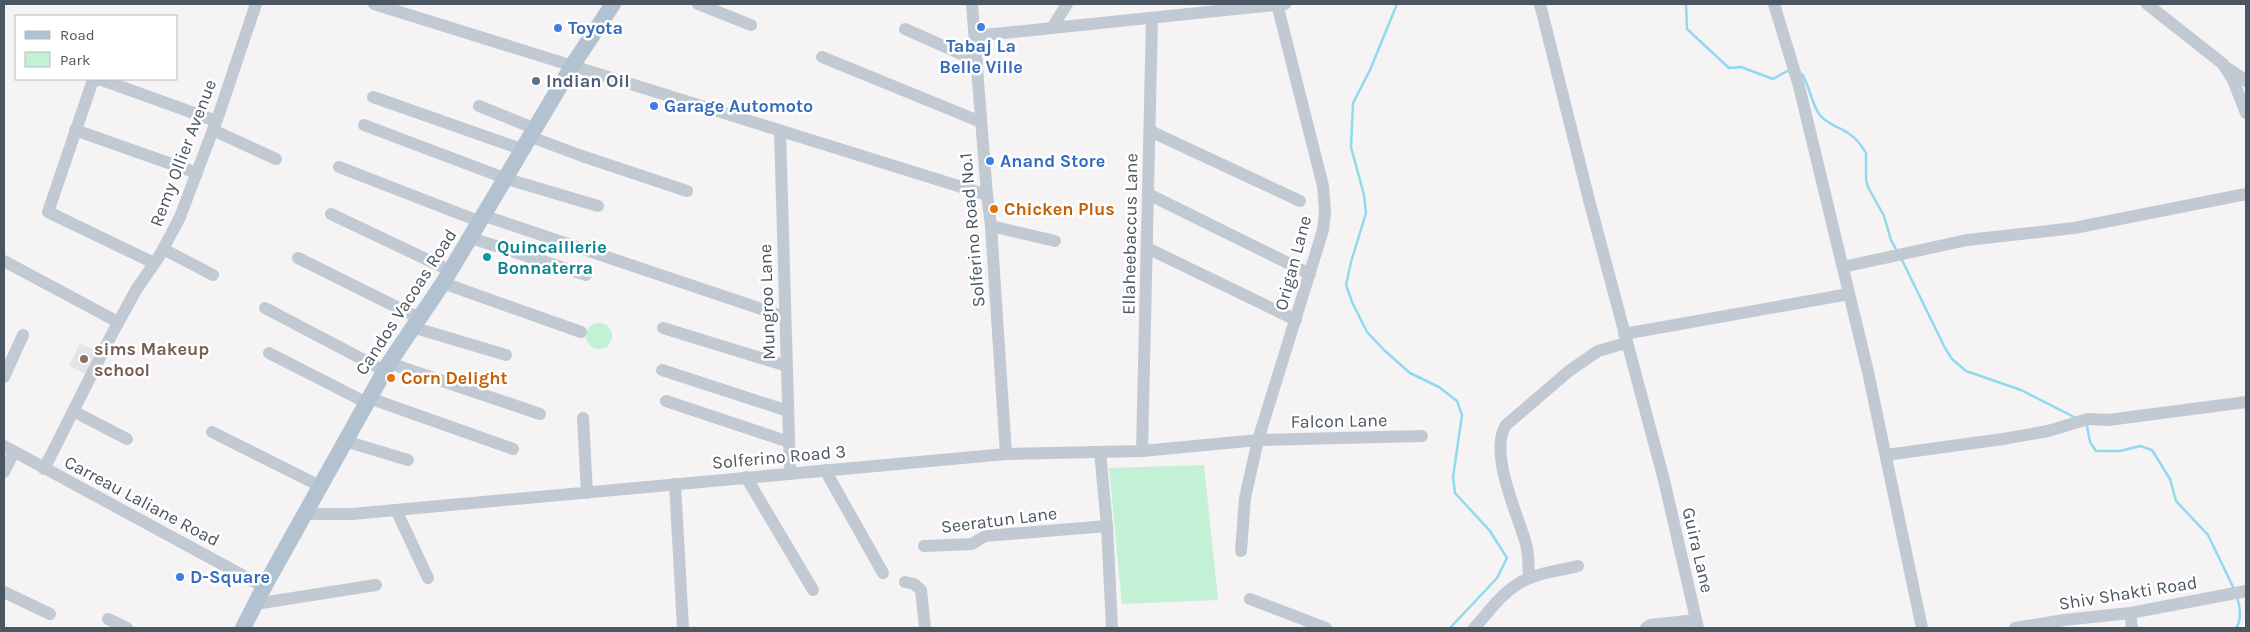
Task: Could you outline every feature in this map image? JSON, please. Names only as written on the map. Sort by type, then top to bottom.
[{"type":"main road","name":"Candos Vacoas Road","points":[[243,628],[304,514],[387,367],[447,277],[572,66],[613,4]]},
{"type":"street","name":"Remy Ollier Avenue","points":[[44,469],[118,322],[163,249],[180,217],[256,4]]},
{"type":"street","points":[[374,4],[987,195]]},
{"type":"street","points":[[698,4],[751,25]]},
{"type":"street","name":"Solferino Road No.1","points":[[972,4],[991,226],[1006,454]]},
{"type":"street","points":[[1052,28],[1067,4]]},
{"type":"street","name":"Origan Lane","points":[[1241,551],[1245,498],[1258,440],[1323,230],[1325,212],[1323,186],[1277,4]]},
{"type":"street","points":[[975,36],[1285,4]]},
{"type":"street","name":"Guira Lane","points":[[1540,4],[1625,338],[1664,480],[1697,624]]},
{"type":"street","points":[[1774,4],[1799,86],[1850,294],[1922,628]]},
{"type":"street","points":[[2147,4],[2246,81]]},
{"type":"street","name":"Ellaheebaccus Lane","points":[[1142,451],[1152,18]]},
{"type":"street","points":[[905,28],[977,61]]},
{"type":"street","points":[[822,57],[981,122]]},
{"type":"street","points":[[2223,64],[2233,80],[2246,114]]},
{"type":"street","points":[[154,263],[49,214],[47,209],[92,83],[96,80],[102,80],[214,126],[276,159]]},
{"type":"street","points":[[373,96],[530,138],[687,191]]},
{"type":"street","points":[[479,106],[530,138]]},
{"type":"street","points":[[364,124],[507,178],[598,206]]},
{"type":"street","points":[[75,130],[196,173]]},
{"type":"street","name":"Mungroo Lane","points":[[780,131],[790,472]]},
{"type":"street","points":[[1150,131],[1300,201]]},
{"type":"street","points":[[339,168],[483,219],[785,317]]},
{"type":"street","points":[[1148,194],[1310,274]]},
{"type":"street","points":[[1843,267],[1968,240],[2074,228],[2246,194]]},
{"type":"street","points":[[331,214],[447,277],[581,332]]},
{"type":"street","points":[[991,226],[1055,241]]},
{"type":"street","points":[[471,238],[586,275]]},
{"type":"street","points":[[1147,248],[1296,320]]},
{"type":"street","points":[[163,249],[213,275]]},
{"type":"street","points":[[298,258],[416,322],[506,355]]},
{"type":"street","points":[[4,261],[118,322]]},
{"type":"street","points":[[1529,578],[1527,545],[1508,494],[1502,460],[1502,432],[1506,425],[1569,370],[1598,351],[1625,338],[1850,294]]},
{"type":"street","points":[[265,308],[387,367],[540,414]]},
{"type":"street","points":[[663,328],[787,366]]},
{"type":"street","points":[[4,377],[23,335]]},
{"type":"street","points":[[269,353],[368,401],[513,449]]},
{"type":"street","points":[[662,370],[788,411]]},
{"type":"street","points":[[666,402],[789,442]]},
{"type":"street","points":[[1886,455],[2021,436],[2071,425],[2088,419],[2108,420],[2246,402]]},
{"type":"street","points":[[73,411],[127,439]]},
{"type":"street","points":[[584,418],[586,493]]},
{"type":"street","points":[[212,432],[320,486]]},
{"type":"street","name":"Falcon Lane","points":[[1258,440],[1422,436]]},
{"type":"street","name":"Solferino Road 3","points":[[304,514],[396,510],[790,472],[1006,454],[1142,451],[1258,440]]},
{"type":"street","points":[[345,441],[408,460]]},
{"type":"street","points":[[4,472],[9,449]]},
{"type":"street","name":"Carreau Laliane Road","points":[[9,449],[264,587]]},
{"type":"street","points":[[1100,452],[1107,526],[1112,628]]},
{"type":"street","points":[[825,470],[883,573]]},
{"type":"street","points":[[746,477],[813,590]]},
{"type":"street","points":[[675,484],[684,628]]},
{"type":"street","points":[[396,510],[428,578]]},
{"type":"street","name":"Seeratun Lane","points":[[924,546],[972,544],[985,536],[1107,526]]},
{"type":"street","points":[[1474,628],[1506,592],[1529,578],[1578,566]]},
{"type":"street","points":[[905,582],[914,584],[921,590],[924,628],[918,628]]},
{"type":"street","points":[[255,604],[376,585]]},
{"type":"street","points":[[4,592],[50,614]]},
{"type":"street","name":"Shiv Shakti Road","points":[[2015,628],[2064,620],[2130,613],[2240,592]]},
{"type":"street","points":[[1250,599],[1299,624],[1326,628]]},
{"type":"street","points":[[2130,613],[2132,628]]},
{"type":"street","points":[[108,619],[127,628]]},
{"type":"street","points":[[1646,628],[1650,625],[1697,624]]},
{"type":"shaded area","name":"sims Makeup school","points":[[80,343],[100,353],[88,375],[69,366]]},
{"type":"green space","points":[[599,323],[608,327],[612,336],[608,345],[599,349],[590,345],[586,336],[590,327]]},
{"type":"green space","points":[[1204,465],[1218,600],[1122,604],[1109,468]]},
{"type":"waterway","points":[[1397,4],[1370,70],[1353,103],[1351,147],[1364,195],[1366,213],[1346,285],[1367,332],[1385,351],[1410,373],[1439,387],[1457,401],[1462,415],[1453,477],[1455,493],[1490,531],[1507,558],[1497,578],[1450,628]]},
{"type":"waterway","points":[[1686,4],[1687,29],[1729,68],[1741,67],[1773,79],[1787,71],[1791,72]]},
{"type":"waterway","points":[[1799,74],[1802,74],[1805,79],[1819,114],[1829,123],[1851,135],[1866,153],[1866,179],[1868,187],[1884,216],[1891,240],[1897,251]]},
{"type":"waterway","points":[[1901,258],[1952,359],[1966,371],[2021,390],[2076,418]]},
{"type":"waterway","points":[[2084,424],[2087,426],[2090,442],[2096,451],[2120,451],[2140,446],[2152,450],[2170,479],[2176,501],[2208,535],[2234,589]]},
{"type":"waterway","points":[[2236,628],[2240,617],[2237,597]]},
{"type":"place","name":"Tabaj La Belle Ville","points":[[981,27]]},
{"type":"place","name":"Toyota","points":[[558,28]]},
{"type":"place","name":"Indian Oil","points":[[536,81]]},
{"type":"place","name":"Garage Automoto","points":[[654,106]]},
{"type":"place","name":"Anand Store","points":[[990,161]]},
{"type":"place","name":"Chicken Plus","points":[[994,209]]},
{"type":"place","name":"Quincaillerie Bonnaterra","points":[[487,257]]},
{"type":"place","name":"sims Makeup school","points":[[84,359]]},
{"type":"place","name":"Corn Delight","points":[[391,378]]},
{"type":"place","name":"D-Square","points":[[180,577]]}]
